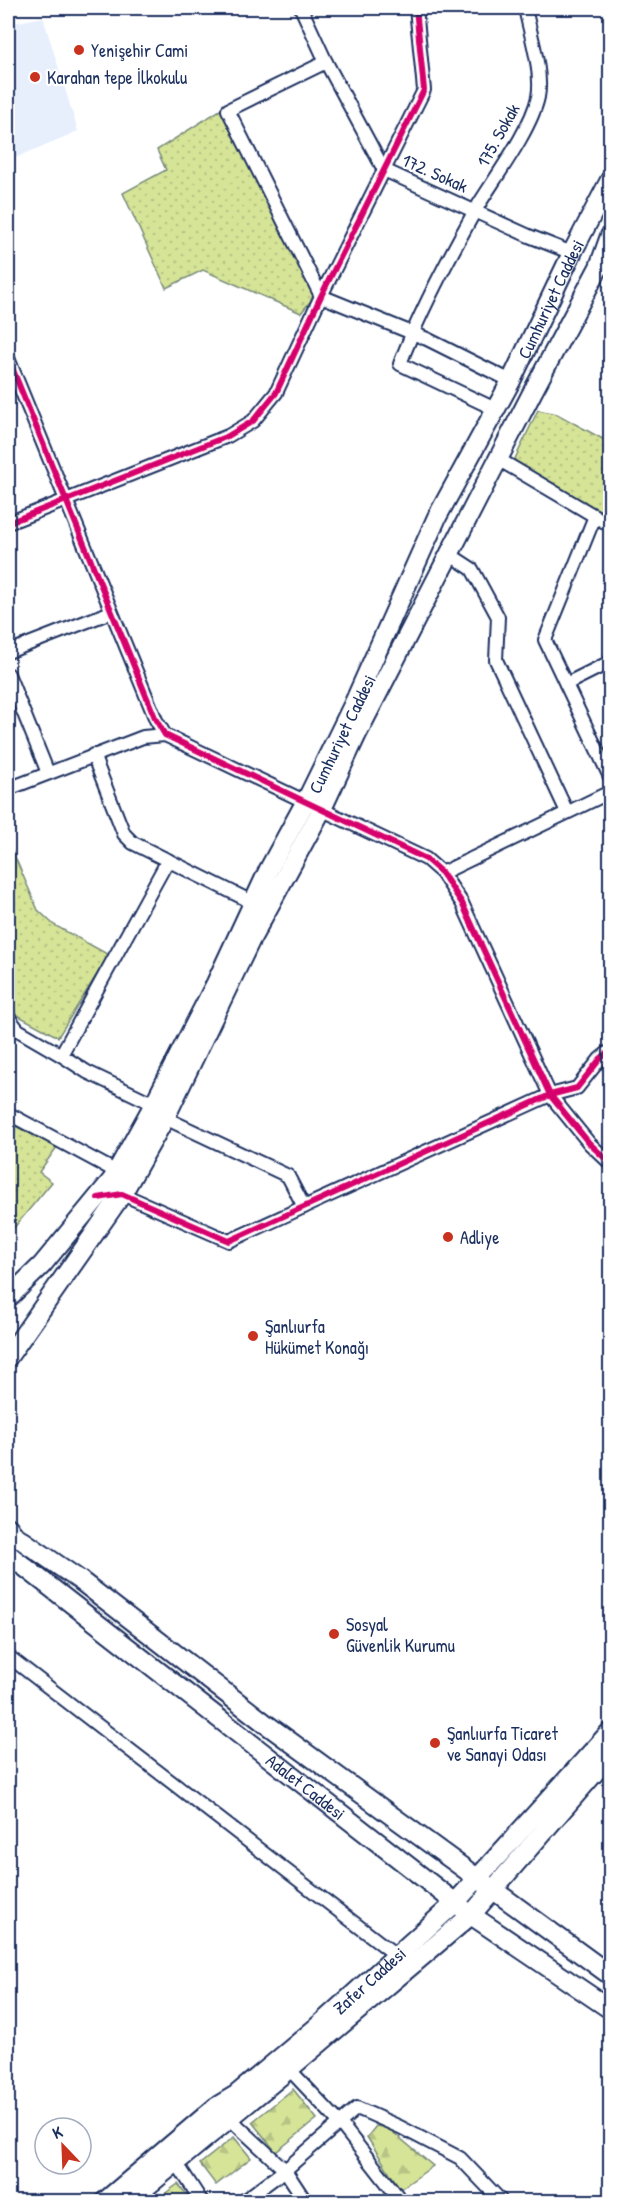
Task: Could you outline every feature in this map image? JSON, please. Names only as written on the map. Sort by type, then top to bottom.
[{"type":"main road","name":"Cumhuriyet Caddesi","points":[[8,1357],[122,1194],[216,983],[352,705],[437,517],[511,381],[572,253],[610,180]]},
{"type":"main road","name":"Cumhuriyet Caddesi","points":[[8,1299],[42,1265],[98,1198],[160,1111],[322,809],[356,736],[498,459],[605,270],[610,236]]},
{"type":"main road","name":"Adalet Caddesi","points":[[8,1527],[13,1534],[81,1581],[266,1724],[610,1976]]},
{"type":"main road","name":"Adalet Caddesi","points":[[8,1554],[455,1903],[610,2009]]},
{"type":"main road","name":"Zafer Caddesi","points":[[104,2202],[223,2112],[289,2069],[404,1961],[610,1732]]},
{"type":"main road","name":"Zafer Caddesi","points":[[128,2202],[176,2162],[236,2095],[404,1961],[471,1915],[610,1755]]},
{"type":"street","name":"172. Sokak","points":[[301,8],[326,62],[384,170],[529,236],[572,253]]},
{"type":"street","points":[[8,523],[66,498],[228,436],[252,421],[276,393],[321,296],[424,90],[416,8]]},
{"type":"street","name":"175. Sokak","points":[[495,409],[400,364],[411,334],[476,210],[530,121],[538,96],[538,73],[525,8]]},
{"type":"street","points":[[326,62],[228,110],[321,296],[427,339],[511,381]]},
{"type":"street","points":[[8,363],[66,498],[156,720],[165,735]]},
{"type":"street","points":[[498,459],[610,525]]},
{"type":"street","points":[[595,516],[545,640],[610,777]]},
{"type":"street","points":[[449,554],[472,569],[498,616],[496,660],[567,812]]},
{"type":"street","points":[[8,652],[111,612]]},
{"type":"street","points":[[566,684],[610,662]]},
{"type":"street","points":[[8,674],[48,772]]},
{"type":"street","points":[[8,789],[143,737],[165,735],[426,859],[442,873],[462,903],[550,1095],[589,1143],[610,1162]]},
{"type":"street","points":[[93,755],[124,834],[134,843],[254,903]]},
{"type":"street","points":[[442,873],[610,792]]},
{"type":"street","points":[[61,1055],[168,860]]},
{"type":"street","points":[[8,1017],[18,1030],[87,1072],[288,1176],[304,1207]]},
{"type":"street","points":[[98,1198],[122,1194],[229,1240],[550,1095],[577,1088],[600,1059],[610,1051]]},
{"type":"street","points":[[8,1118],[11,1115],[117,1172]]},
{"type":"street","points":[[8,1656],[404,1961]]},
{"type":"street","points":[[289,2069],[339,2123],[402,2202]]},
{"type":"street","points":[[242,2202],[285,2170],[357,2108],[460,2158],[502,2202]]},
{"type":"street","points":[[223,2112],[285,2170],[306,2202]]},
{"type":"street","points":[[176,2162],[202,2202]]},
{"type":"shaded area","name":"Karahan tepe İlkokulu","points":[[43,17],[78,131],[8,161],[8,24]]},
{"type":"green space","points":[[223,108],[317,293],[301,313],[203,270],[166,288],[123,193],[166,170],[157,150]]},
{"type":"green space","points":[[538,410],[557,414],[610,443],[610,521],[513,463]]},
{"type":"green space","points":[[8,841],[38,910],[54,925],[109,955],[58,1037],[15,1014],[8,1001]]},
{"type":"green space","points":[[13,1125],[57,1147],[39,1172],[52,1182],[8,1235],[8,1128]]},
{"type":"green space","points":[[293,2089],[317,2119],[276,2152],[252,2122]]},
{"type":"green space","points":[[376,2126],[388,2128],[433,2166],[400,2189],[367,2137]]},
{"type":"green space","points":[[234,2137],[251,2158],[216,2185],[200,2164]]},
{"type":"green space","points":[[178,2184],[192,2201],[155,2201]]},
{"type":"cycle path","points":[[8,523],[228,436],[253,421],[276,393],[321,296],[424,90],[416,8]]},
{"type":"cycle path","points":[[8,358],[156,720],[165,735],[426,859],[442,873],[462,903],[550,1095],[589,1143],[610,1163]]},
{"type":"cycle path","points":[[98,1198],[122,1194],[229,1241],[550,1095],[577,1088],[600,1059],[610,1051]]},
{"type":"place","name":"Yenişehir Cami","points":[[79,50]]},
{"type":"place","name":"Karahan tepe İlkokulu","points":[[35,77]]},
{"type":"place","name":"Adliye","points":[[448,1237]]},
{"type":"place","name":"Şanlıurfa Hükümet Konağı","points":[[253,1336]]},
{"type":"place","name":"Sosyal Güvenlik Kurumu","points":[[334,1634]]},
{"type":"place","name":"Şanlıurfa Ticaret ve Sanayi Odası","points":[[435,1743]]}]
